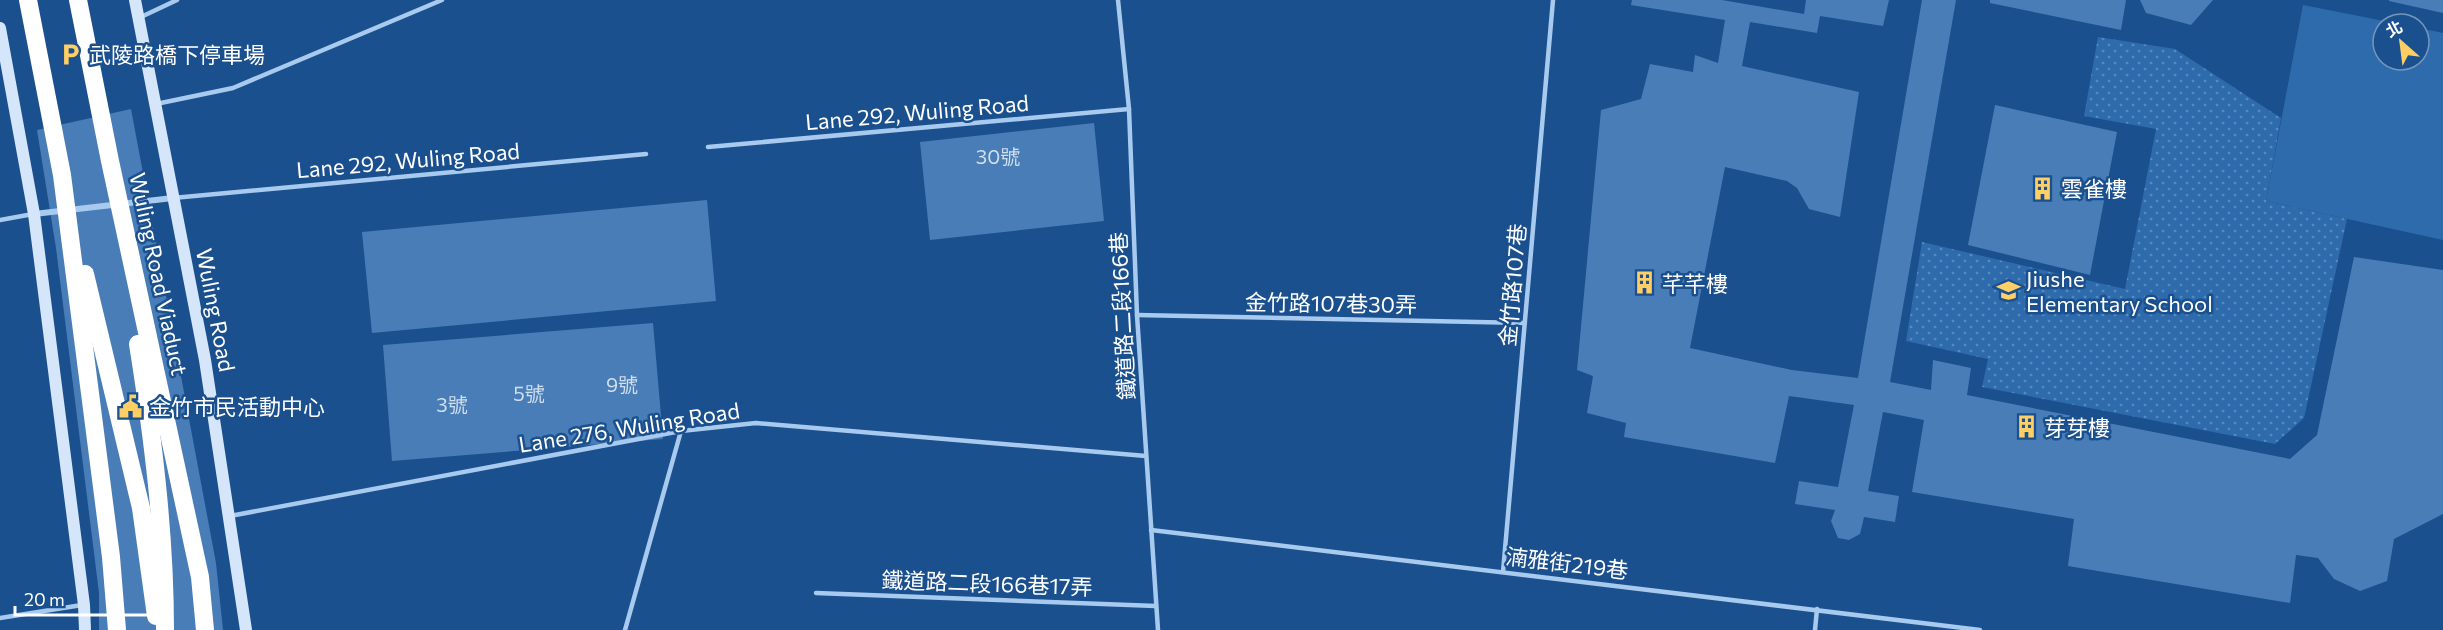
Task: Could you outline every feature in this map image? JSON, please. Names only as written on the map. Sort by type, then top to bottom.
[{"type":"highway","points":[[28,0],[62,175],[141,508],[158,630]]},
{"type":"highway","name":"Wuling Road Viaduct","points":[[78,0],[110,161],[200,577],[205,630]]},
{"type":"highway","points":[[110,161],[147,400],[165,573],[165,630]]},
{"type":"highway","points":[[62,175],[111,557],[117,630]]},
{"type":"street","name":"Wuling Road","points":[[135,0],[205,360],[246,630]]},
{"type":"street","points":[[0,28],[33,214],[86,630]]},
{"type":"street","points":[[33,214],[172,198]]},
{"type":"lane","points":[[138,18],[177,0]]},
{"type":"lane","points":[[156,104],[233,88],[442,0]]},
{"type":"lane","name":"鐵道路二段166巷","points":[[1118,0],[1129,109],[1137,315],[1158,630]]},
{"type":"lane","name":"金竹路107巷","points":[[1503,572],[1553,0]]},
{"type":"lane","name":"Lane 292, Wuling Road","points":[[708,147],[1129,109]]},
{"type":"lane","name":"Lane 292, Wuling Road","points":[[172,198],[646,154]]},
{"type":"lane","points":[[0,220],[33,214]]},
{"type":"lane","name":"金竹路107巷30弄","points":[[1137,315],[1525,323]]},
{"type":"lane","name":"Lane 276, Wuling Road","points":[[230,516],[681,431],[756,423],[1146,456]]},
{"type":"lane","points":[[625,630],[681,431]]},
{"type":"lane","name":"湳雅街219巷","points":[[1151,530],[1980,630]]},
{"type":"lane","name":"鐵道路二段166巷17弄","points":[[816,593],[1156,606]]},
{"type":"lane","points":[[0,618],[84,604]]},
{"type":"lane","points":[[1815,630],[1817,609]]},
{"type":"shaded area","points":[[2303,5],[2371,18],[2371,72],[2431,72],[2431,30],[2443,33],[2443,240],[2266,201]]},
{"type":"shaded area","points":[[2098,37],[2175,49],[2281,118],[2266,201],[2347,219],[2304,418],[2275,444],[1982,387],[1988,359],[1906,341],[1922,242],[2125,289],[2156,129],[2084,116]]},
{"type":"building","points":[[1632,0],[1722,0],[1804,14],[1806,0],[1889,0],[1883,26],[1820,16],[1817,33],[1750,22],[1742,66],[1859,92],[1840,217],[1809,209],[1797,188],[1787,181],[1725,167],[1690,348],[1792,370],[1858,378],[1922,0],[1956,0],[1890,382],[1931,390],[1933,360],[1971,368],[1967,395],[2290,459],[2317,435],[2354,257],[2443,270],[2443,514],[2394,539],[2387,581],[2360,591],[2334,579],[2318,558],[2296,555],[2290,603],[2068,566],[2074,519],[1912,492],[1924,420],[1883,412],[1868,491],[1899,496],[1895,522],[1864,517],[1860,534],[1849,540],[1838,538],[1831,521],[1835,510],[1795,504],[1799,481],[1838,487],[1854,405],[1789,396],[1775,463],[1624,437],[1626,423],[1587,413],[1593,376],[1577,370],[1601,110],[1641,99],[1650,64],[1693,72],[1695,55],[1718,63],[1725,20],[1631,5]]},
{"type":"building","points":[[1990,0],[2126,0],[2121,30],[1990,3]]},
{"type":"building","points":[[2140,0],[2213,0],[2191,25],[2146,13]]},
{"type":"building","points":[[2443,0],[2443,13],[2389,1]]},
{"type":"building","name":"雲雀樓","points":[[1995,105],[2117,132],[2090,275],[1968,245]]},
{"type":"building","name":"金竹市民活動中心","points":[[131,109],[216,563],[223,630],[99,630],[99,593],[56,248],[37,130]]},
{"type":"building","points":[[1094,123],[1104,221],[930,240],[920,142]]},
{"type":"building","points":[[707,200],[716,301],[372,333],[362,232]]},
{"type":"building","points":[[653,323],[663,439],[392,461],[383,345]]},
{"type":"place","name":"武陵路橋下停車場","points":[[71,54]]},
{"type":"place","name":"雲雀樓","points":[[2043,188]]},
{"type":"place","name":"芊芊樓","points":[[1644,283]]},
{"type":"place","name":"Jiushe Elementary School","points":[[2008,291]]},
{"type":"place","name":"金竹市民活動中心","points":[[131,406]]},
{"type":"place","name":"芽芽樓","points":[[2026,427]]}]
